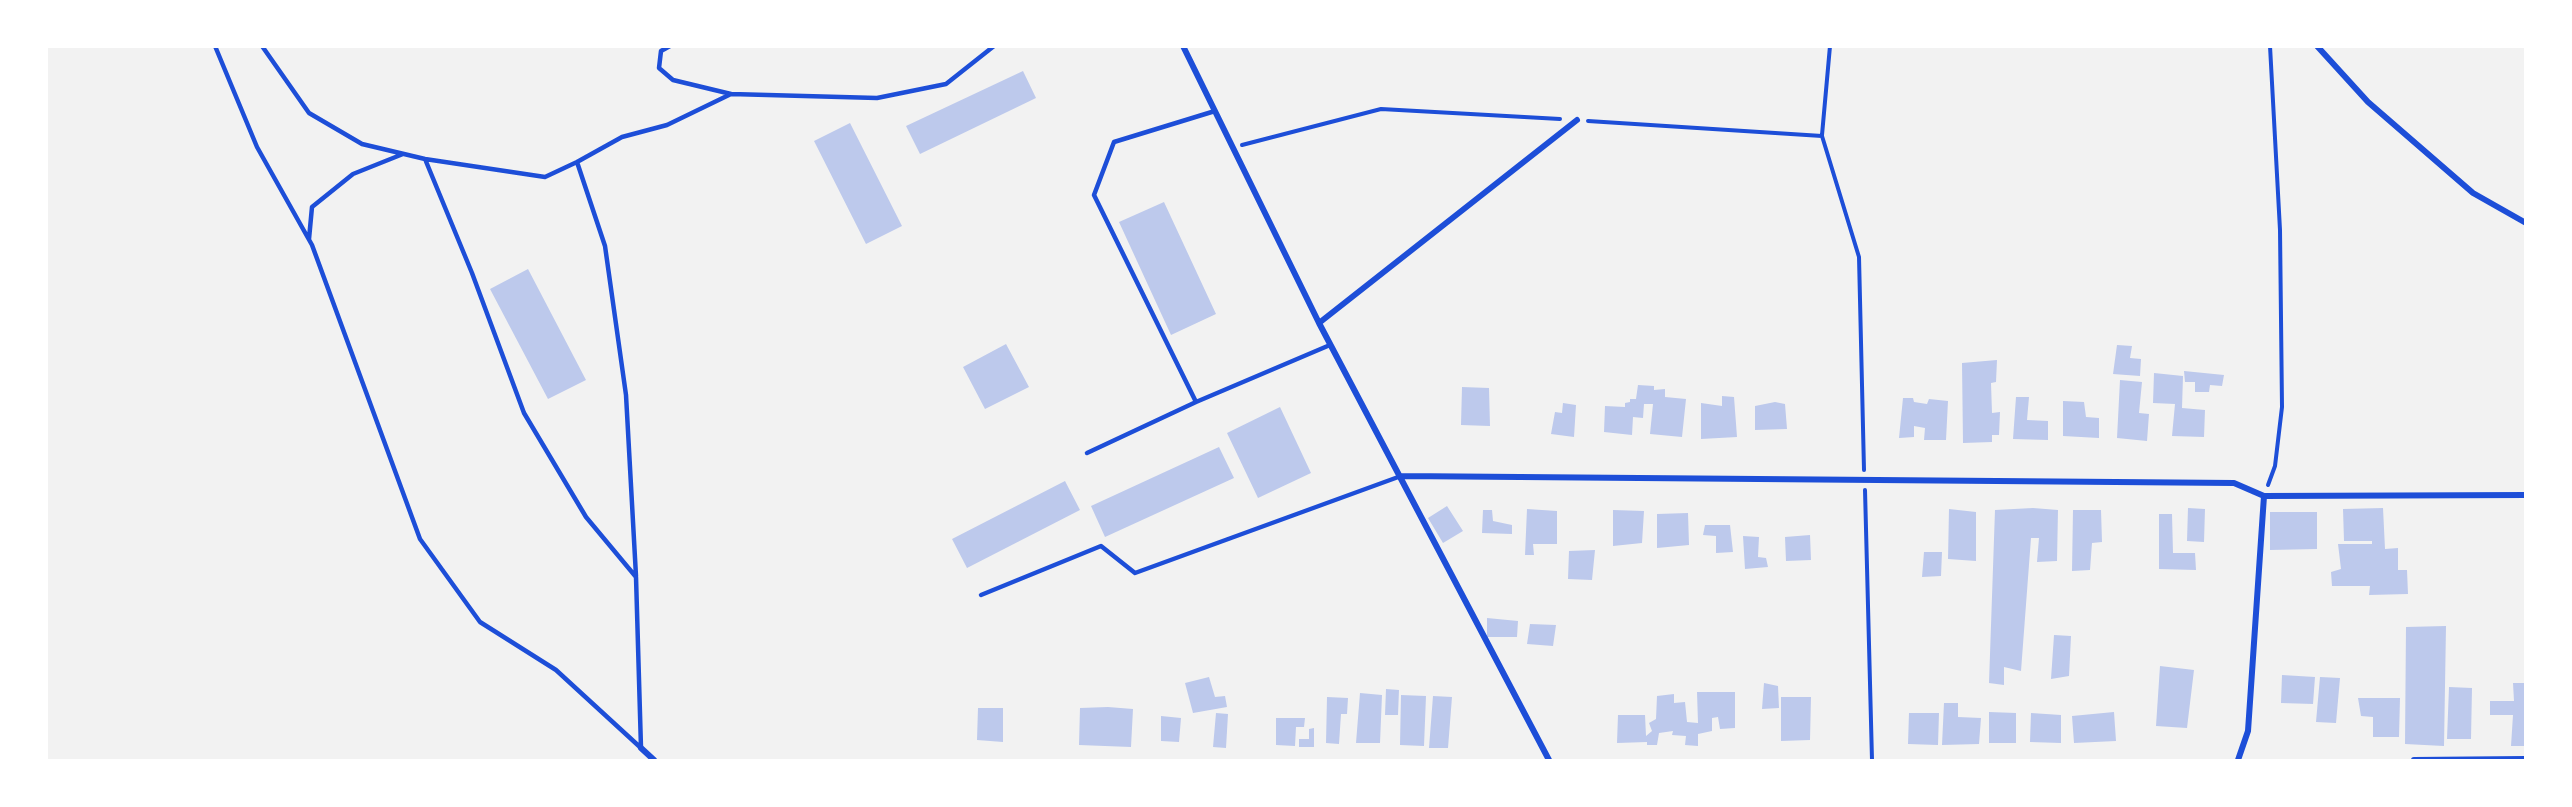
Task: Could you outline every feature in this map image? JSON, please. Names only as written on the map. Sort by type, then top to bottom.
[{"type":"street","points":[[1183,46],[1330,345],[1549,760]]},
{"type":"street","points":[[2317,46],[2368,102],[2473,193],[2526,223]]},
{"type":"street","points":[[1319,323],[1578,120]]},
{"type":"street","points":[[1401,476],[2234,483],[2264,495],[2526,495]]},
{"type":"street","points":[[2238,760],[2248,731],[2264,495]]},
{"type":"street","points":[[641,748],[654,760]]},
{"type":"street","points":[[2414,760],[2526,759]]},
{"type":"lane","points":[[215,46],[257,147],[309,239],[420,539],[480,622],[555,670],[641,748]]},
{"type":"lane","points":[[262,46],[309,113],[362,144],[425,159],[545,177],[578,162],[622,137],[667,125],[731,94]]},
{"type":"lane","points":[[670,46],[661,51],[659,68],[673,80],[731,94],[877,98],[946,84],[994,46]]},
{"type":"lane","points":[[1196,402],[1094,195],[1114,142],[1215,111]]},
{"type":"lane","points":[[309,239],[312,207],[353,174],[403,154]]},
{"type":"lane","points":[[425,159],[472,273],[524,413],[586,517],[636,577]]},
{"type":"lane","points":[[578,162],[605,246],[626,395],[636,577],[641,748]]},
{"type":"lane","points":[[1087,453],[1196,402],[1330,345]]},
{"type":"lane","points":[[981,595],[1101,546],[1135,573],[1401,476]]},
{"type":"path","points":[[1830,46],[1822,136],[1859,257],[1872,760]]},
{"type":"path","points":[[2264,495],[2275,466],[2282,407],[2280,230],[2270,46]]},
{"type":"path","points":[[1233,147],[1381,109],[1822,136]]},
{"type":"building","points":[[1023,71],[1036,98],[920,154],[906,126]]},
{"type":"building","points":[[850,123],[902,226],[866,244],[814,141]]},
{"type":"building","points":[[1164,202],[1216,314],[1171,335],[1119,222]]},
{"type":"building","points":[[528,269],[586,380],[548,399],[490,289]]},
{"type":"building","points":[[1006,344],[1029,387],[985,409],[963,367]]},
{"type":"building","points":[[2117,345],[2132,346],[2130,358],[2141,359],[2140,376],[2113,374]]},
{"type":"building","points":[[1997,360],[1996,382],[1991,383],[1992,413],[2000,412],[1999,435],[1992,435],[1992,442],[1963,443],[1962,363]]},
{"type":"building","points":[[2184,371],[2224,375],[2222,386],[2210,385],[2209,392],[2195,392],[2195,382],[2185,382]]},
{"type":"building","points":[[2154,373],[2183,376],[2182,408],[2205,410],[2204,437],[2172,436],[2175,404],[2153,403]]},
{"type":"building","points":[[2120,380],[2142,382],[2139,413],[2149,414],[2147,441],[2117,438]]},
{"type":"building","points":[[1638,385],[1654,386],[1654,390],[1665,389],[1665,397],[1686,399],[1682,437],[1650,434],[1653,404],[1644,404],[1643,418],[1633,417],[1632,435],[1604,432],[1605,406],[1625,407],[1625,403],[1630,402],[1630,399],[1636,399]]},
{"type":"building","points":[[1462,387],[1489,388],[1490,426],[1461,425]]},
{"type":"building","points":[[1722,396],[1734,397],[1737,437],[1701,439],[1701,403],[1722,406]]},
{"type":"building","points":[[2016,397],[2029,397],[2027,420],[2048,421],[2048,440],[2013,439]]},
{"type":"building","points":[[1903,398],[1913,398],[1914,402],[1927,404],[1929,399],[1948,401],[1946,440],[1924,440],[1925,428],[1914,426],[1914,437],[1899,438]]},
{"type":"building","points":[[2063,401],[2084,402],[2086,417],[2099,418],[2099,438],[2063,436]]},
{"type":"building","points":[[1775,402],[1785,404],[1787,429],[1755,430],[1755,406]]},
{"type":"building","points":[[1563,403],[1576,405],[1574,437],[1551,434],[1555,412],[1562,413]]},
{"type":"building","points":[[1280,407],[1311,473],[1258,498],[1227,433]]},
{"type":"building","points":[[1219,447],[1234,478],[1105,537],[1091,506]]},
{"type":"building","points":[[1065,481],[1080,510],[967,568],[952,539]]},
{"type":"building","points":[[1447,506],[1463,531],[1443,543],[1428,518]]},
{"type":"building","points":[[2033,508],[2058,510],[2057,561],[2037,562],[2039,538],[2031,538],[2021,671],[2004,667],[2004,685],[1989,683],[1995,510]]},
{"type":"building","points":[[2188,508],[2205,509],[2204,542],[2187,541]]},
{"type":"building","points":[[2383,508],[2385,549],[2398,548],[2398,570],[2407,570],[2408,594],[2369,595],[2370,586],[2332,586],[2331,572],[2341,569],[2338,544],[2372,544],[2372,541],[2344,541],[2343,509]]},
{"type":"building","points":[[1527,509],[1557,511],[1557,544],[1533,544],[1534,555],[1525,555]]},
{"type":"building","points":[[1949,509],[1976,512],[1976,561],[1948,559]]},
{"type":"building","points":[[1483,510],[1492,510],[1493,521],[1512,525],[1512,534],[1482,533]]},
{"type":"building","points":[[1613,510],[1644,511],[1642,543],[1613,546]]},
{"type":"building","points":[[2073,510],[2101,510],[2102,542],[2092,543],[2090,570],[2072,571]]},
{"type":"building","points":[[2270,512],[2317,512],[2317,549],[2270,550]]},
{"type":"building","points":[[1688,513],[1689,545],[1657,548],[1657,514]]},
{"type":"building","points":[[2159,514],[2172,514],[2173,553],[2195,553],[2196,570],[2159,569]]},
{"type":"building","points":[[1705,525],[1730,525],[1733,552],[1716,553],[1716,536],[1703,535]]},
{"type":"building","points":[[1810,535],[1811,560],[1786,561],[1785,537]]},
{"type":"building","points":[[1743,536],[1759,537],[1758,557],[1766,558],[1768,567],[1745,569]]},
{"type":"building","points":[[1595,550],[1592,580],[1568,579],[1569,551]]},
{"type":"building","points":[[1924,552],[1942,552],[1941,576],[1922,577]]},
{"type":"building","points":[[1487,618],[1518,621],[1517,637],[1487,637]]},
{"type":"building","points":[[1530,624],[1556,625],[1553,646],[1527,644]]},
{"type":"building","points":[[2446,626],[2444,746],[2405,744],[2406,627]]},
{"type":"building","points":[[2054,635],[2071,636],[2069,676],[2051,679]]},
{"type":"building","points":[[2160,666],[2194,670],[2187,728],[2156,726]]},
{"type":"building","points":[[2282,675],[2315,677],[2313,704],[2281,703]]},
{"type":"building","points":[[1209,677],[1215,697],[1225,696],[1227,707],[1193,713],[1185,683]]},
{"type":"building","points":[[2320,677],[2340,678],[2336,723],[2316,722]]},
{"type":"building","points":[[1764,683],[1778,686],[1779,708],[1762,709]]},
{"type":"building","points":[[2513,683],[2526,683],[2526,746],[2511,746],[2513,715],[2490,715],[2490,701],[2514,701]]},
{"type":"building","points":[[2449,687],[2472,688],[2471,739],[2447,739]]},
{"type":"building","points":[[1386,689],[1399,690],[1398,715],[1385,715]]},
{"type":"building","points":[[1697,692],[1735,692],[1735,728],[1720,729],[1718,717],[1712,718],[1712,731],[1698,734],[1698,746],[1685,745],[1686,736],[1672,735],[1673,731],[1659,733],[1657,745],[1647,745],[1647,742],[1617,743],[1618,715],[1645,715],[1646,736],[1652,731],[1649,723],[1656,719],[1657,696],[1674,694],[1674,703],[1685,702],[1687,722],[1698,723]]},
{"type":"building","points":[[1360,693],[1382,695],[1380,743],[1356,743]]},
{"type":"building","points":[[1401,695],[1426,696],[1424,746],[1400,745]]},
{"type":"building","points":[[1433,696],[1452,697],[1448,748],[1429,748]]},
{"type":"building","points":[[1327,697],[1348,698],[1347,714],[1341,714],[1339,744],[1326,743]]},
{"type":"building","points":[[1781,697],[1811,697],[1810,740],[1781,741]]},
{"type":"building","points":[[2358,698],[2400,698],[2399,737],[2373,737],[2373,717],[2361,716]]},
{"type":"building","points":[[1944,703],[1958,703],[1958,717],[1981,718],[1979,744],[1942,745]]},
{"type":"building","points":[[978,708],[1003,708],[1003,742],[977,740]]},
{"type":"building","points":[[1080,708],[1133,709],[1131,747],[1079,745]]},
{"type":"building","points":[[1989,712],[2016,713],[2016,743],[1989,743]]},
{"type":"building","points":[[2114,712],[2116,741],[2074,743],[2072,716]]},
{"type":"building","points":[[1216,713],[1228,714],[1226,748],[1213,747]]},
{"type":"building","points":[[1909,713],[1939,713],[1938,745],[1908,744]]},
{"type":"building","points":[[2031,713],[2061,715],[2061,743],[2030,742]]},
{"type":"building","points":[[1161,716],[1181,718],[1179,742],[1161,741]]},
{"type":"building","points":[[1276,718],[1305,718],[1304,727],[1296,727],[1295,746],[1276,745]]},
{"type":"building","points":[[1314,728],[1314,747],[1299,747],[1299,739],[1309,739],[1309,729]]}]
